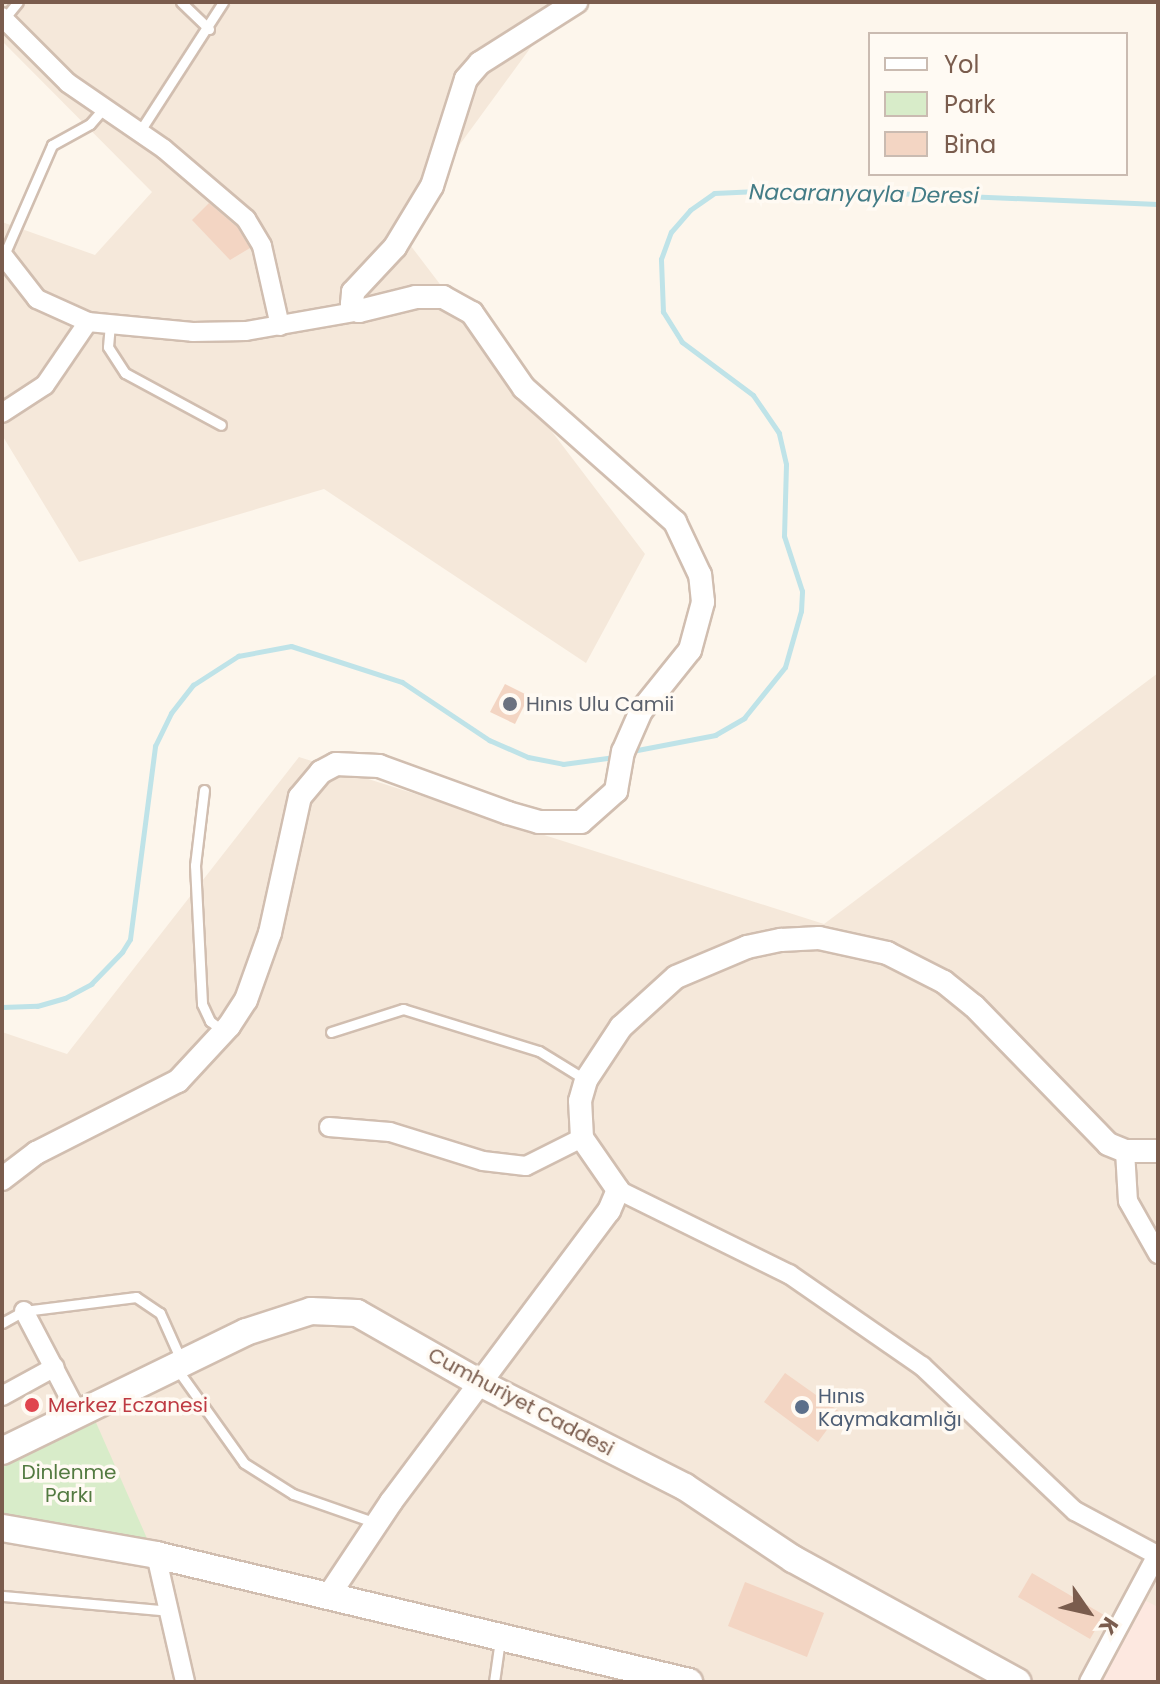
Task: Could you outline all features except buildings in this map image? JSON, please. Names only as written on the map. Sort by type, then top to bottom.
[{"type":"main road","name":"Cumhuriyet Caddesi","points":[[2,1451],[246,1332],[311,1311],[357,1313],[478,1382],[685,1487],[793,1559],[1018,1682]]},
{"type":"main road","points":[[2,1528],[156,1555],[689,1682]]},
{"type":"street","points":[[359,311],[352,304],[353,292],[395,247],[432,186],[466,79],[480,63],[576,2]]},
{"type":"street","points":[[3,18],[46,64],[140,131],[257,233],[280,326]]},
{"type":"street","points":[[2,1179],[36,1153],[178,1081],[224,1032],[246,1000],[264,954],[300,797],[321,772],[336,764],[379,766],[496,809],[564,824],[596,814],[616,791],[623,752],[641,711],[678,669],[698,630],[703,602],[700,575],[675,522],[524,388],[461,304],[443,297],[416,297],[280,326],[193,332],[88,322],[56,312],[37,299],[3,255]]},
{"type":"street","points":[[2,413],[45,385],[88,322]]},
{"type":"street","points":[[1089,1682],[1157,1555],[1075,1511],[922,1366],[789,1274],[618,1190],[582,1138],[580,1101],[586,1080],[621,1027],[676,977],[747,947],[819,938],[887,953],[944,982],[1011,1042],[1068,1107],[1108,1144],[1125,1151],[1158,1151]]},
{"type":"street","points":[[329,1127],[390,1132],[483,1161],[526,1166],[582,1138]]},
{"type":"street","points":[[1125,1151],[1128,1201],[1158,1254]]},
{"type":"street","points":[[329,1595],[478,1382],[609,1211],[618,1190]]},
{"type":"street","points":[[24,1311],[78,1414]]},
{"type":"street","points":[[3,1392],[55,1367]]},
{"type":"street","points":[[156,1555],[185,1682]]},
{"type":"lane","points":[[3,18],[18,2]]},
{"type":"lane","points":[[181,2],[209,29]]},
{"type":"lane","points":[[140,131],[209,29],[223,2]]},
{"type":"lane","points":[[3,255],[52,145],[90,124],[104,108]]},
{"type":"lane","points":[[110,324],[108,347],[125,373],[221,425]]},
{"type":"lane","points":[[204,790],[195,865],[202,1004],[210,1021],[224,1032]]},
{"type":"lane","points":[[331,1032],[403,1009],[539,1051],[586,1080]]},
{"type":"lane","points":[[2,1323],[24,1311],[143,1298],[160,1313],[179,1365],[244,1463],[293,1494],[377,1523]]},
{"type":"lane","points":[[2,1596],[169,1611]]},
{"type":"lane","points":[[494,1682],[500,1637]]},
{"type":"shaded area","points":[[2,2],[564,2],[398,229],[645,554],[586,663],[324,489],[79,562],[2,435],[2,222],[95,255],[152,192],[2,41]]},
{"type":"shaded area","points":[[1158,673],[1158,1682],[2,1682],[2,1032],[67,1054],[299,757],[824,924]]},
{"type":"shaded area","points":[[1134,1595],[1158,1607],[1158,1682],[1089,1682]]},
{"type":"green space","name":"Dinlenme Parkı","points":[[94,1418],[153,1552],[2,1520],[2,1462]]},
{"type":"waterway","name":"Nacaranyayla Deresi","points":[[632,751],[715,735],[744,718],[785,667],[801,611],[802,591],[784,536],[786,464],[779,433],[753,395],[682,342],[663,312],[661,259],[671,232],[690,210],[714,193],[798,189],[1158,204]]},
{"type":"waterway","name":"Nacaranyayla Deresi","points":[[2,1007],[37,1006],[65,998],[91,984],[122,952],[130,939],[155,746],[171,713],[193,685],[238,656],[291,646],[402,682],[489,740],[528,757],[563,764],[615,757]]},
{"type":"place","name":"Hınıs Ulu Camii","points":[[510,704]]},
{"type":"place","name":"Merkez Eczanesi","points":[[32,1405]]},
{"type":"place","name":"Hınıs Kaymakamlığı","points":[[802,1407]]}]
